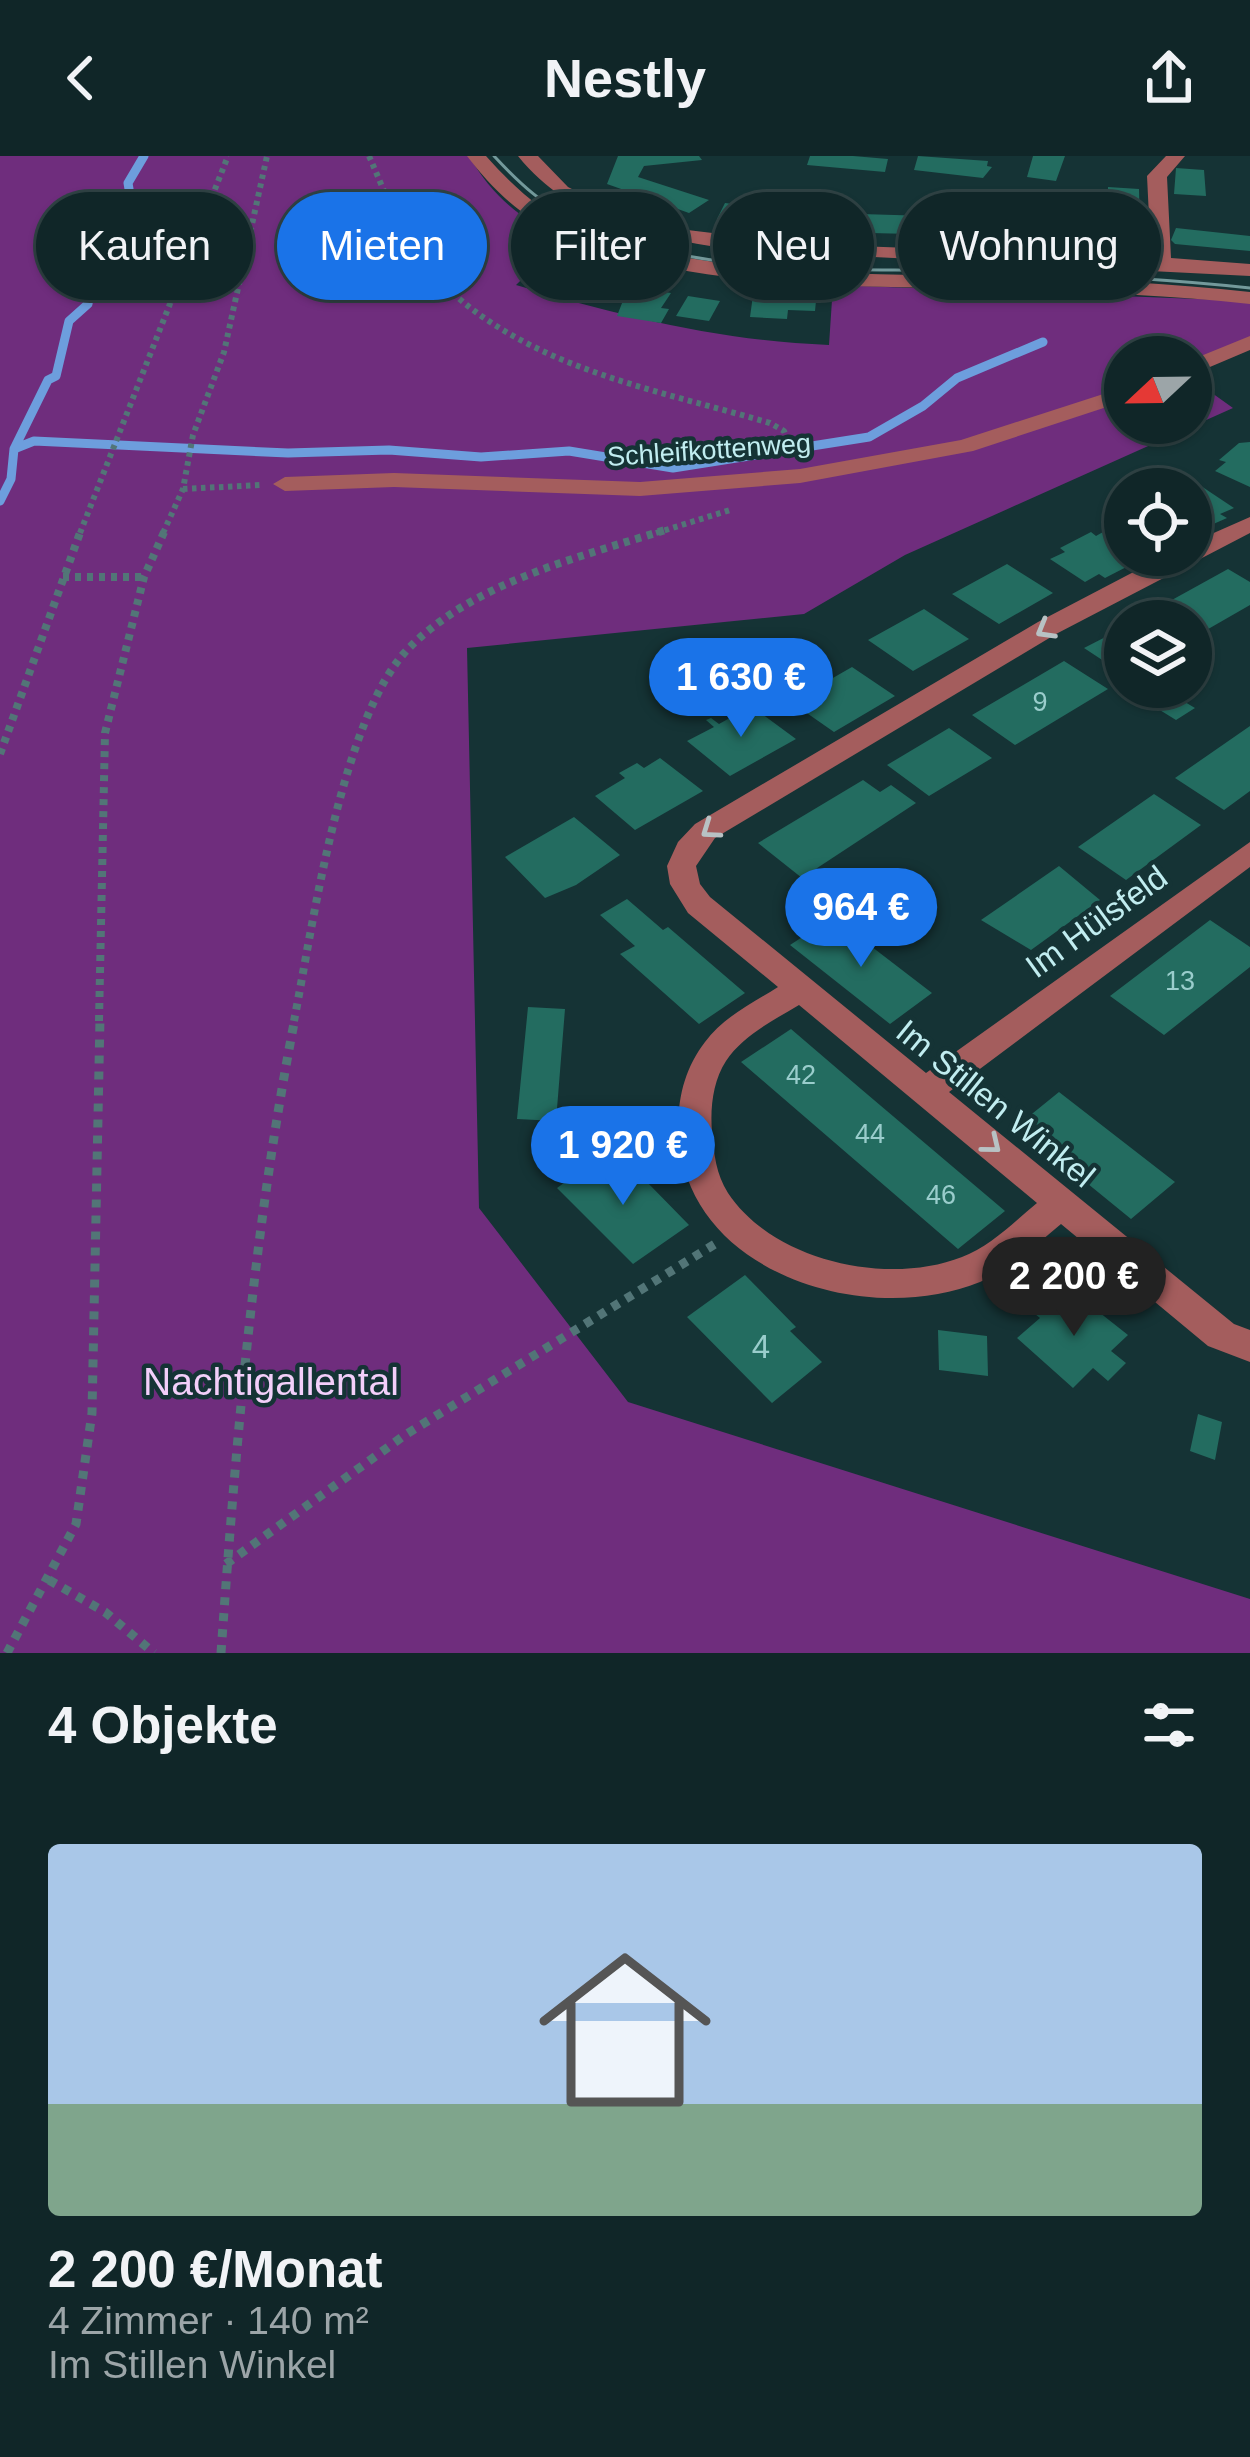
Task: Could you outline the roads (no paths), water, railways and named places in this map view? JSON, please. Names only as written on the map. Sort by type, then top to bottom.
[{"type":"street","points":[[476,156],[513,199],[538,217],[634,252],[687,262],[796,277],[1097,286],[1250,298]]},
{"type":"street","points":[[527,156],[549,182],[576,199],[608,214],[697,238],[811,252],[898,255]]},
{"type":"street","points":[[1158,192],[1157,176],[1176,156]]},
{"type":"street","points":[[1161,263],[1250,270]]},
{"type":"street","points":[[1212,359],[1250,342]]},
{"type":"street","name":"Schleifkottenweg","points":[[285,484],[394,480],[640,489],[800,476],[965,446],[1104,401]]},
{"type":"street","name":"Im Stillen Winkel","points":[[1212,542],[1250,524]]},
{"type":"street","name":"Im Stillen Winkel","points":[[1146,576],[1048,628],[692,843],[681,855],[679,871],[685,889],[798,990],[1221,1335],[1250,1346]]},
{"type":"street","name":"Im Hülsfeld","points":[[926,1091],[1250,852]]},
{"type":"street","points":[[798,990],[719,1045],[697,1094],[694,1150],[718,1204],[738,1226],[776,1255],[820,1276],[859,1282],[940,1279],[982,1264],[1062,1203]]},
{"type":"waterway","points":[[14,449],[48,380],[56,376],[69,321],[88,304],[96,258],[112,215],[131,201],[128,183],[144,156]]},
{"type":"waterway","points":[[14,449],[34,441],[288,453],[389,450],[481,457],[569,451],[673,468],[869,437],[923,406],[957,378],[1043,342]]},
{"type":"waterway","points":[[0,501],[11,479],[14,449]]},
{"type":"tram line","points":[[494,156],[533,194],[579,223],[667,252],[809,268],[1100,276],[1250,288]]},
{"type":"park label","name":"Nachtigallental","points":[[271,1381]]}]
